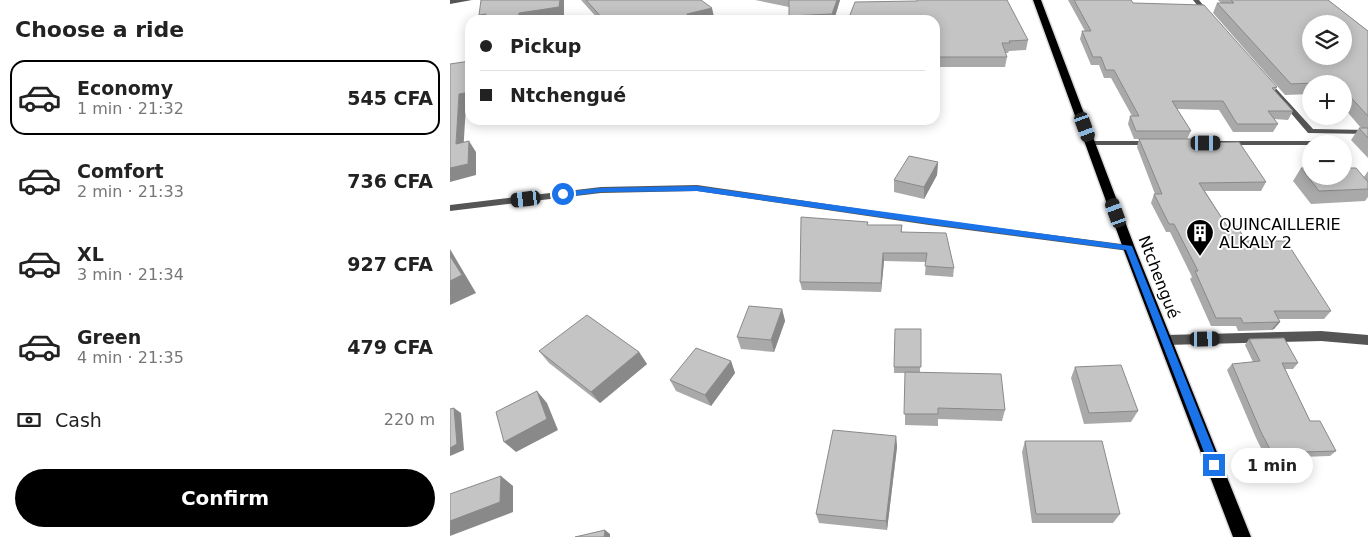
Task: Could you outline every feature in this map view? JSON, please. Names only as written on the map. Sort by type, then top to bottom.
[{"type":"main road","name":"Ntchengué","points":[[1037,0],[1129,248],[1242,537]]},
{"type":"street","points":[[450,2],[469,0]]},
{"type":"street","points":[[1196,0],[1213,21]]},
{"type":"street","points":[[1259,72],[1315,135]]},
{"type":"street","points":[[1311,131],[1368,132]]},
{"type":"street","points":[[1091,143],[1161,143]]},
{"type":"street","points":[[1171,143],[1302,143]]},
{"type":"street","points":[[450,208],[601,190],[697,188],[929,222],[1129,248]]},
{"type":"street","points":[[1166,340],[1321,336],[1368,340]]},
{"type":"building","points":[[481,0],[560,0],[559,7],[519,13],[519,15],[479,15]]},
{"type":"building","points":[[586,0],[701,0],[712,8],[687,15],[600,15]]},
{"type":"building","points":[[789,0],[837,0],[832,14],[789,15]]},
{"type":"building","points":[[1007,0],[1028,40],[1002,43],[1007,57],[940,57],[940,15],[850,15],[855,2]]},
{"type":"building","points":[[1074,0],[1131,0],[1133,3],[1204,5],[1277,87],[1272,88],[1293,111],[1268,111],[1278,124],[1237,124],[1223,101],[1172,101],[1191,131],[1136,131],[1130,116],[1139,116],[1114,70],[1106,70],[1101,57],[1093,57],[1082,31],[1091,31]]},
{"type":"building","points":[[1231,0],[1328,0],[1347,15],[1302,15],[1302,65],[1352,65],[1352,19],[1368,31],[1368,116],[1352,99],[1352,75],[1302,75],[1302,84],[1291,84],[1217,3],[1234,3]]},
{"type":"building","points":[[465,62],[465,93],[459,94],[456,144],[469,141],[468,164],[450,168],[450,64]]},
{"type":"building","points":[[1359,128],[1368,128],[1368,138]]},
{"type":"building","points":[[1139,139],[1195,139],[1197,143],[1239,142],[1266,182],[1199,183],[1227,226],[1237,226],[1246,241],[1286,241],[1331,311],[1274,311],[1280,322],[1243,323],[1241,318],[1216,318],[1195,271],[1198,271],[1174,224],[1169,224],[1154,194],[1162,194]]},
{"type":"building","points":[[909,156],[938,162],[924,187],[894,180]]},
{"type":"building","points":[[1352,168],[1356,168],[1368,182],[1368,189],[1319,191],[1314,185],[1352,185]]},
{"type":"building","points":[[801,217],[868,222],[867,225],[902,225],[901,232],[946,233],[954,268],[925,266],[927,253],[883,253],[881,283],[800,282]]},
{"type":"building","points":[[450,256],[462,275],[450,281]]},
{"type":"building","points":[[749,306],[782,309],[771,340],[737,337]]},
{"type":"building","points":[[587,315],[639,352],[591,392],[539,351]]},
{"type":"building","points":[[895,329],[921,329],[921,367],[894,367]]},
{"type":"building","points":[[1284,338],[1298,363],[1282,363],[1310,421],[1320,421],[1336,451],[1272,453],[1261,432],[1232,364],[1260,361],[1249,339]]},
{"type":"building","points":[[696,348],[731,361],[705,395],[670,380]]},
{"type":"building","points":[[1121,365],[1138,411],[1089,413],[1075,367]]},
{"type":"building","points":[[905,372],[1001,374],[1005,410],[938,408],[938,414],[904,414]]},
{"type":"building","points":[[537,391],[547,419],[504,442],[496,412]]},
{"type":"building","points":[[454,408],[457,444],[450,448],[450,409]]},
{"type":"building","points":[[833,430],[896,436],[886,521],[816,514]]},
{"type":"building","points":[[1025,441],[1102,441],[1120,514],[1036,514]]},
{"type":"building","points":[[501,476],[500,502],[450,521],[450,494]]},
{"type":"building","points":[[605,530],[604,537],[575,537]]},
{"type":"place","name":"QUINCAILLERIE ALKALY 2","points":[[1200,257]]},
{"type":"route","points":[[563,194],[601,190],[697,188],[929,222],[1129,248],[1214,465]]}]
